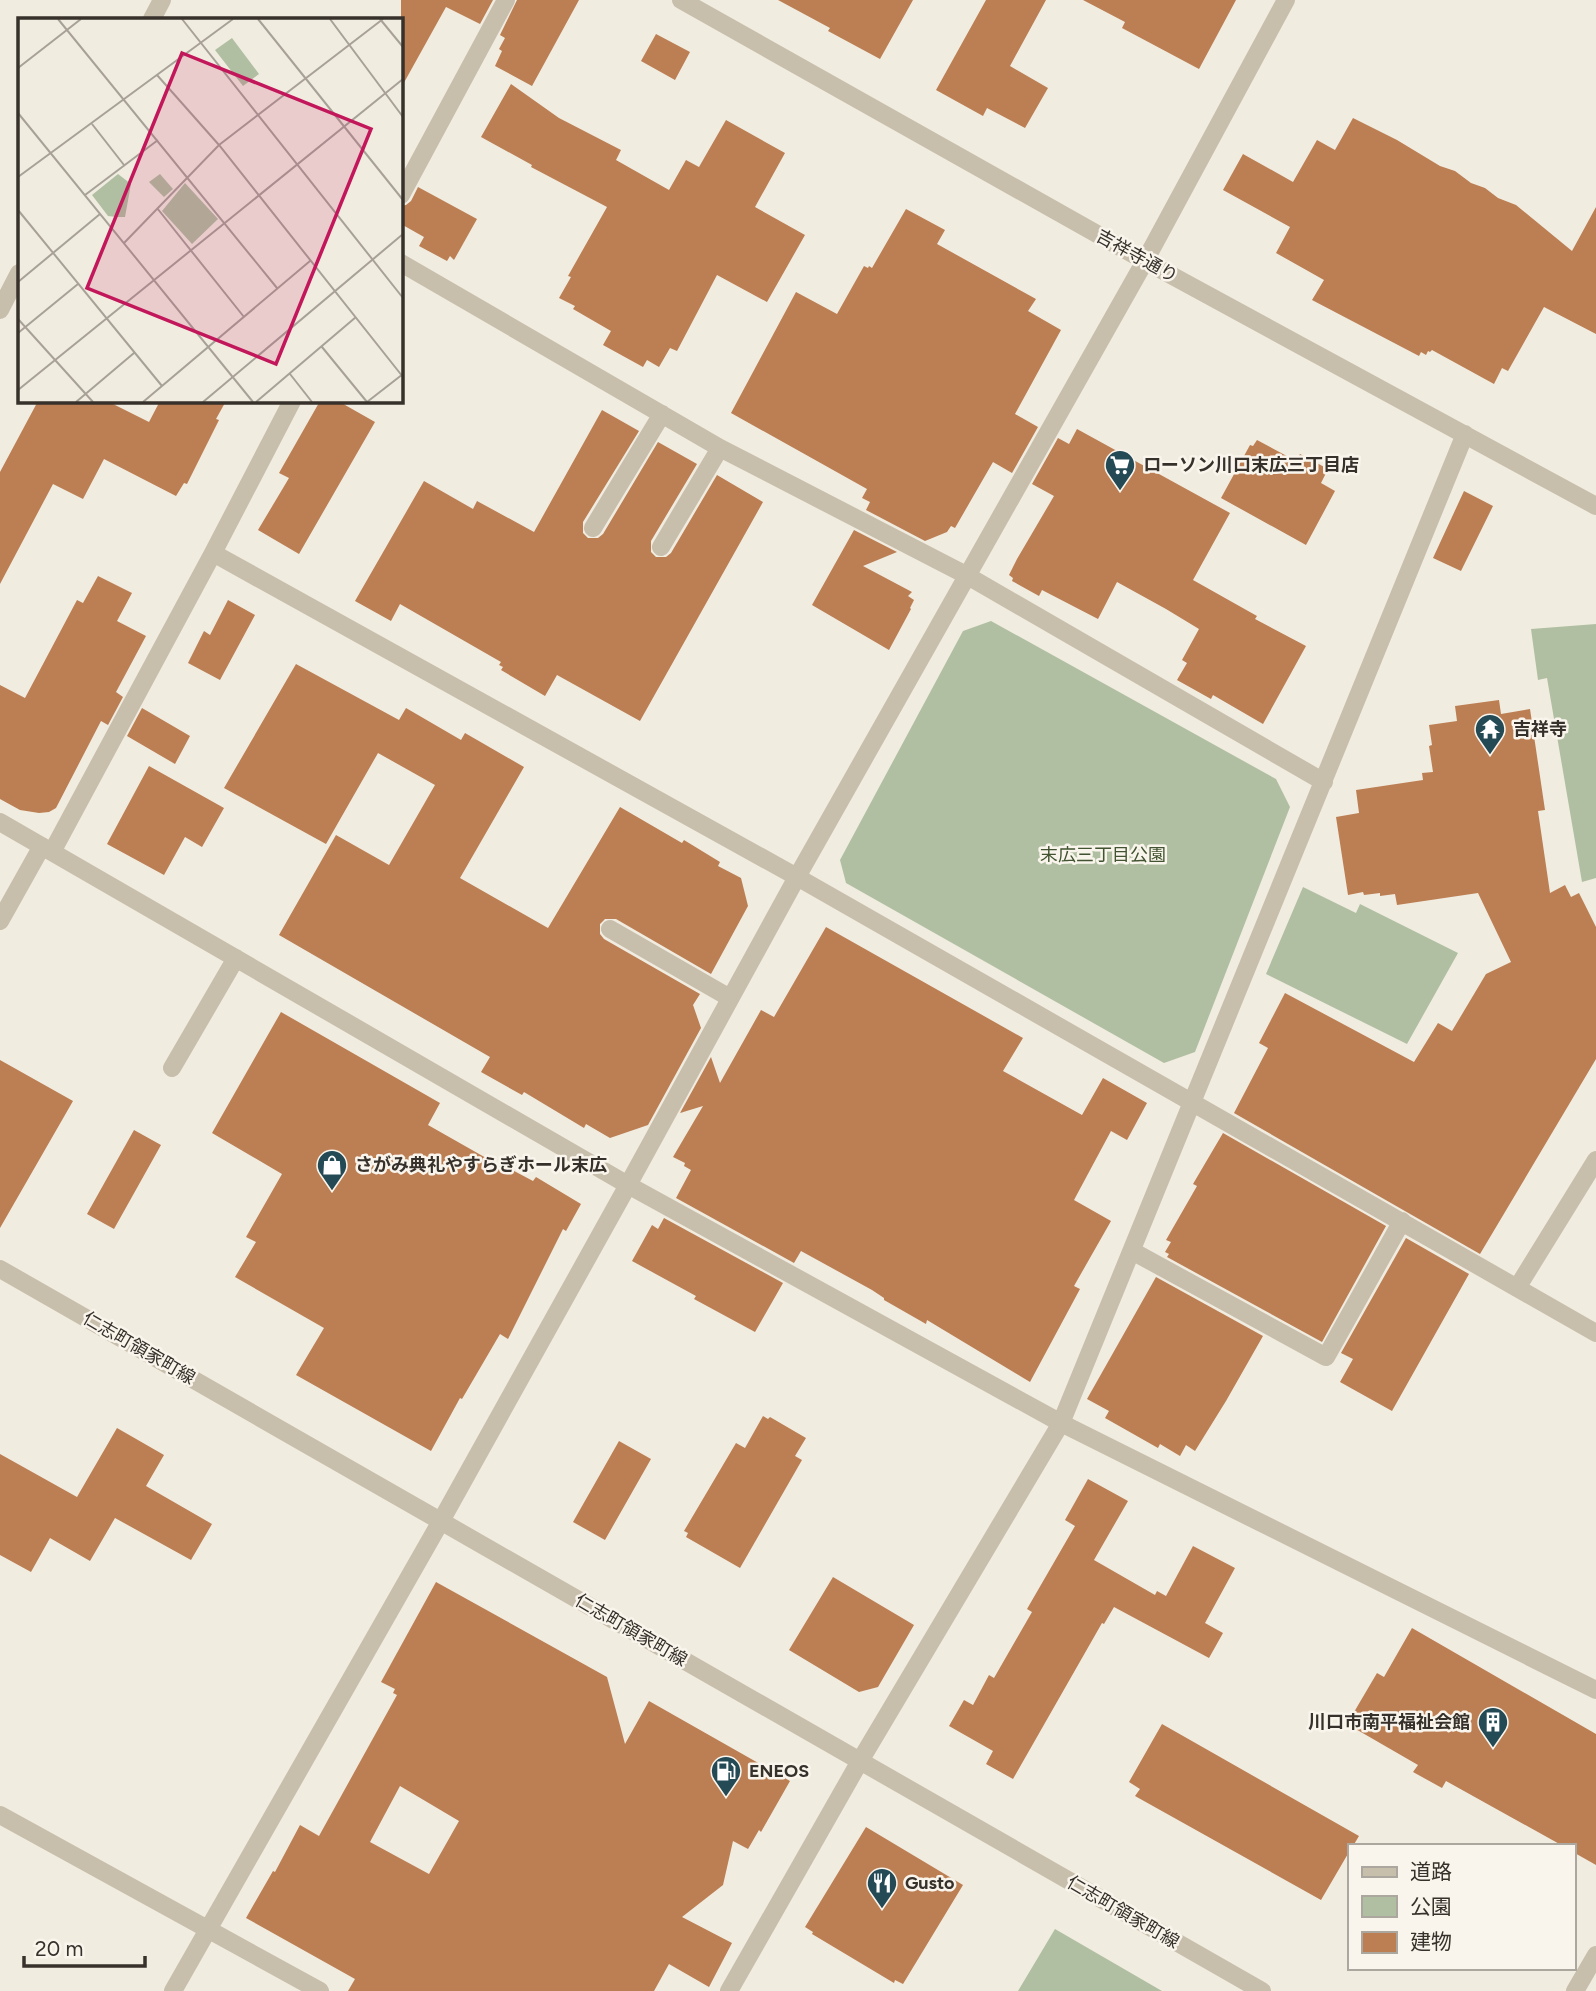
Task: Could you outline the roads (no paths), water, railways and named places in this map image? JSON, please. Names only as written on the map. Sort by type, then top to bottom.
[{"type":"street","points":[[153,18],[162,0]]},
{"type":"street","points":[[402,193],[506,0]]},
{"type":"street","name":"吉祥寺通り","points":[[681,0],[1145,261],[1596,506]]},
{"type":"street","points":[[173,1991],[441,1521],[797,877],[1145,261],[1286,0]]},
{"type":"street","points":[[402,264],[720,448],[966,575],[1324,782]]},
{"type":"street","points":[[0,310],[18,275]]},
{"type":"street","points":[[0,921],[47,849],[213,553],[291,402]]},
{"type":"street","points":[[593,528],[662,414]]},
{"type":"street","points":[[729,1991],[860,1761],[1060,1423],[1465,434]]},
{"type":"street","points":[[661,547],[720,448]]},
{"type":"street","points":[[213,553],[797,877],[1596,1333]]},
{"type":"street","points":[[0,822],[628,1185],[1060,1423],[1596,1689]]},
{"type":"street","points":[[610,929],[730,998]]},
{"type":"street","points":[[172,1068],[236,958]]},
{"type":"street","points":[[1517,1287],[1596,1160]]},
{"type":"street","points":[[1132,1251],[1326,1357],[1402,1221]]},
{"type":"street","name":"仁志町領家町線","points":[[0,1269],[1262,1991]]},
{"type":"street","points":[[0,1815],[320,1991]]},
{"type":"street","points":[[1575,1991],[1596,1955]]},
{"type":"place","name":"ローソン川口末広三丁目店","points":[[1120,492]]},
{"type":"place","name":"吉祥寺","points":[[1490,756]]},
{"type":"place","name":"さがみ典礼やすらぎホール末広","points":[[332,1192]]},
{"type":"place","name":"川口市南平福祉会館","points":[[1493,1749]]},
{"type":"place","name":"ENEOS","points":[[726,1798]]},
{"type":"place","name":"Gusto","points":[[882,1910]]},
{"type":"park label","name":"末広三丁目公園","points":[[1103,855]]}]
